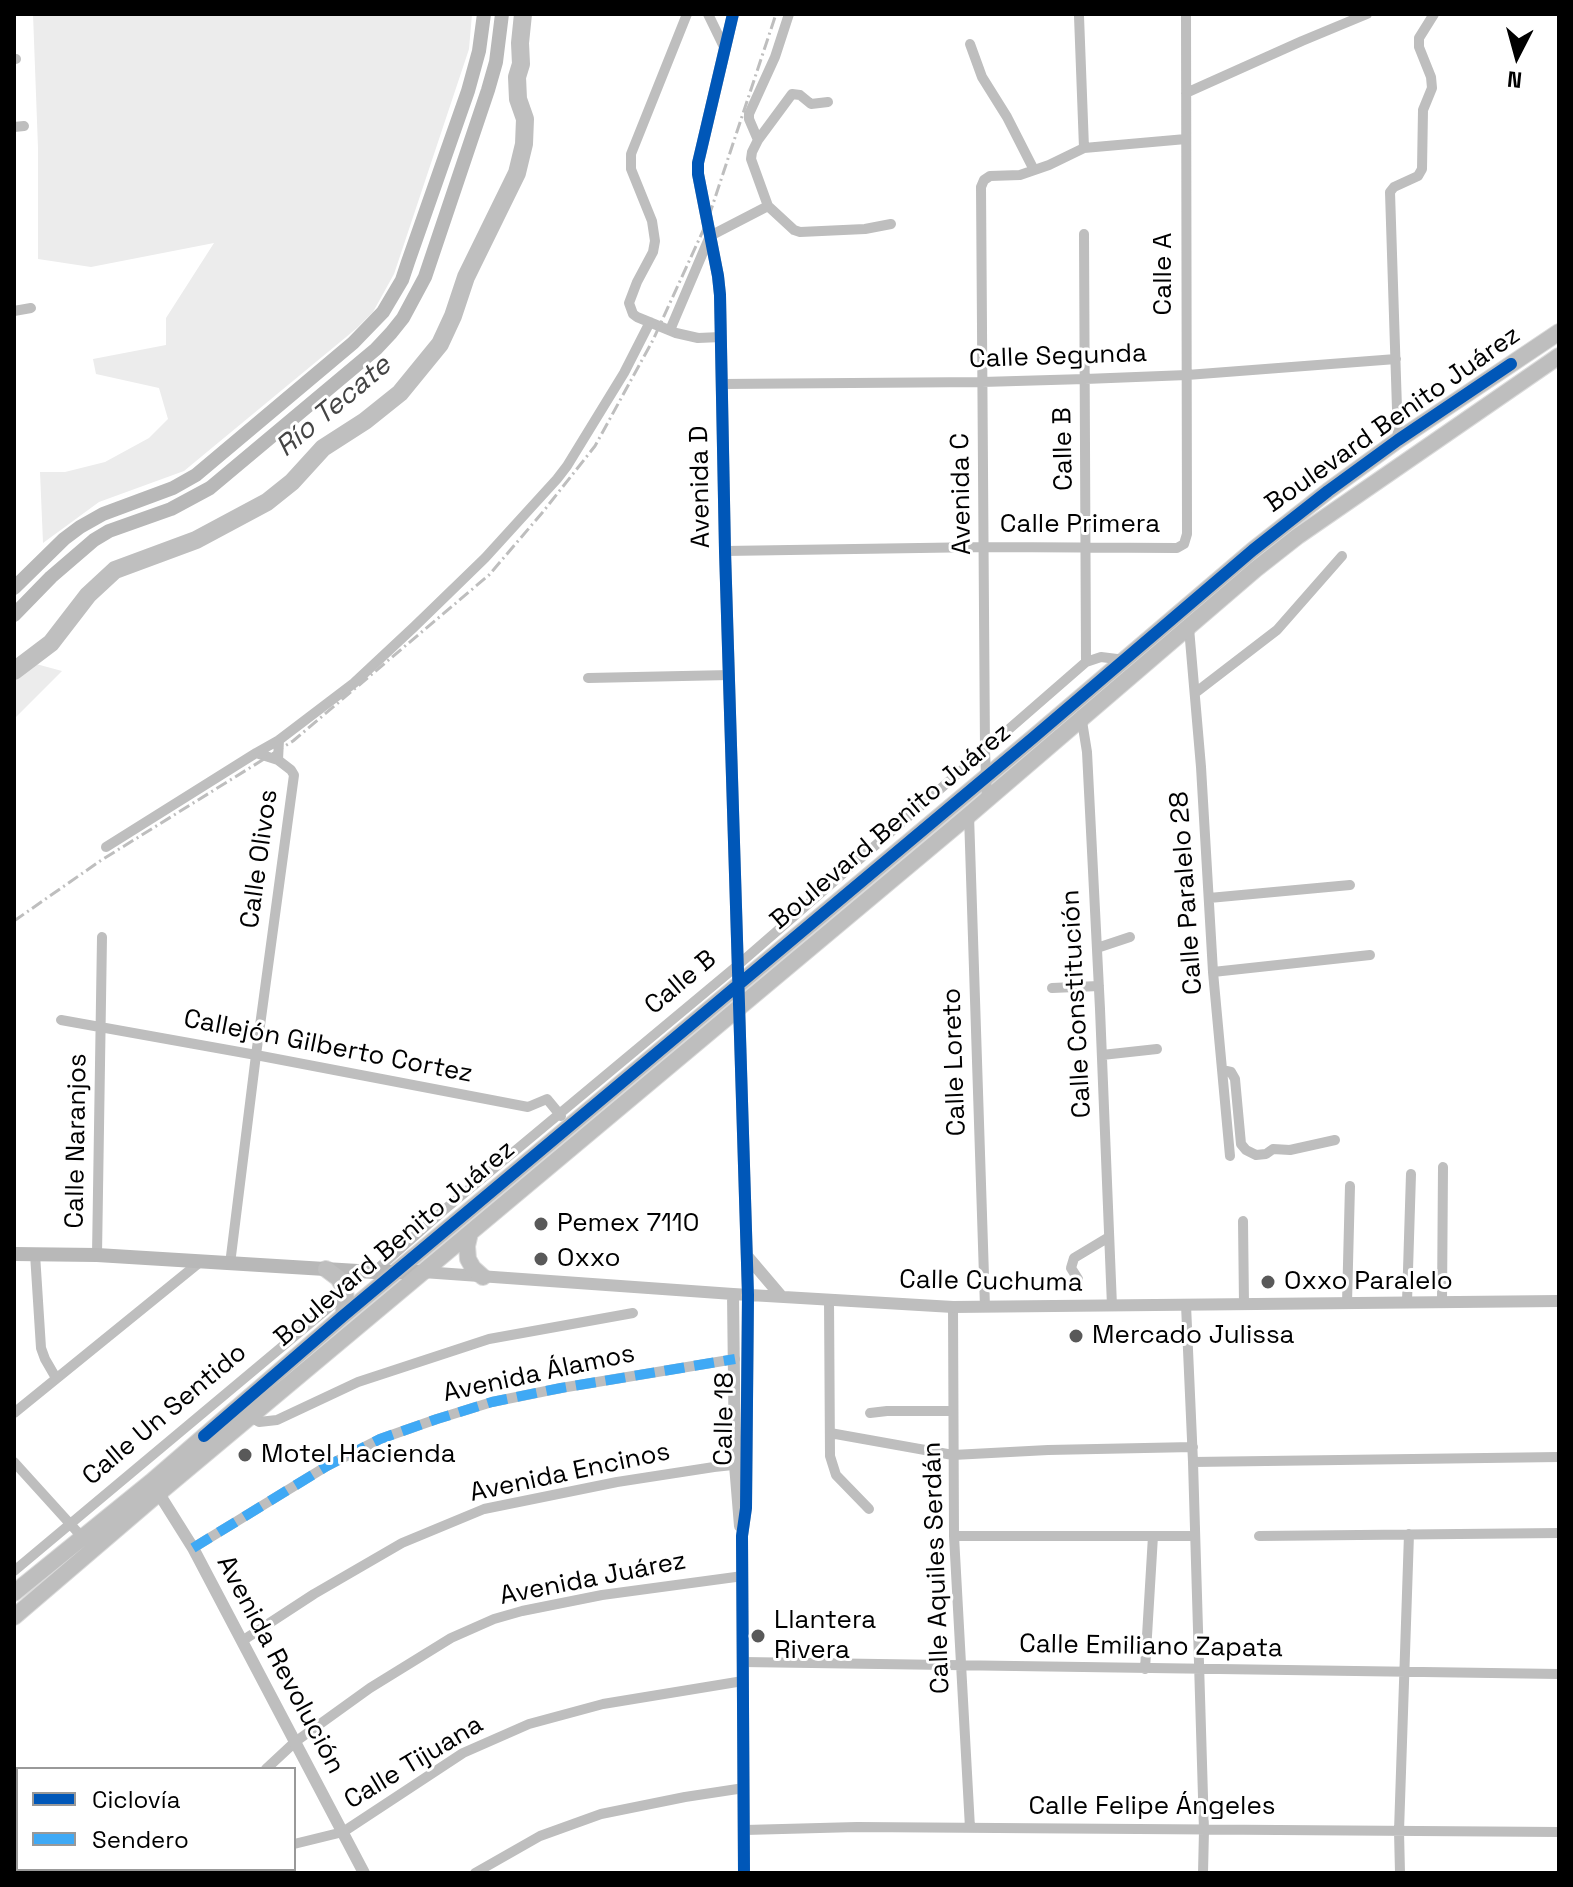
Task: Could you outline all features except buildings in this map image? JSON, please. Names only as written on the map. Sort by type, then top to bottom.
[{"type":"main road","points":[[14,588],[64,539],[87,523],[113,509],[185,483],[196,475],[353,343],[383,312],[402,280],[463,105],[475,69],[484,14]]},
{"type":"main road","points":[[17,605],[94,540],[109,531],[171,509],[210,488],[353,369],[391,333],[403,318],[425,277],[488,90],[502,14]]},
{"type":"main road","name":"Boulevard Benito Juárez","points":[[14,1617],[564,1119],[739,983],[1282,527],[1398,440],[1555,335]]},
{"type":"main road","name":"Boulevard Benito Juárez","points":[[14,1593],[76,1530],[155,1487],[250,1417],[1298,536],[1559,356]]},
{"type":"main road","points":[[1231,591],[1244,569],[1283,535],[1282,527]]},
{"type":"main road","points":[[470,1233],[468,1259],[483,1277]]},
{"type":"main road","points":[[14,1254],[97,1255],[393,1274],[423,1272]]},
{"type":"main road","points":[[326,1269],[338,1278],[345,1290],[343,1316]]},
{"type":"main road","points":[[355,1329],[363,1311],[392,1286],[393,1274]]},
{"type":"street","points":[[687,14],[631,154],[631,169],[652,221],[655,241],[653,252],[629,303],[637,317],[670,330],[698,338],[721,337]]},
{"type":"street","points":[[708,14],[725,49]]},
{"type":"street","name":"Avenida D","points":[[733,14],[698,174],[720,286],[738,965]]},
{"type":"street","points":[[758,140],[749,114],[775,57],[789,14]]},
{"type":"street","name":"Calle A","points":[[1186,14],[1187,534]]},
{"type":"street","points":[[1186,93],[1367,14]]},
{"type":"street","points":[[1398,440],[1390,192],[1418,176],[1422,169],[1423,110],[1432,88],[1419,38],[1434,14]]},
{"type":"street","points":[[1079,16],[1084,148]]},
{"type":"street","points":[[970,44],[982,77],[1034,170],[1084,148],[1186,139]]},
{"type":"street","points":[[828,102],[811,104],[800,95],[792,94],[758,140],[751,159],[768,206],[800,232],[865,229],[891,224]]},
{"type":"street","name":"Avenida C","points":[[987,800],[981,187],[990,176],[1020,175],[1034,170]]},
{"type":"street","points":[[670,330],[710,236],[768,206]]},
{"type":"street","name":"Calle B","points":[[374,1272],[444,1210],[564,1119],[1086,662],[1084,234]]},
{"type":"street","points":[[14,311],[31,308]]},
{"type":"street","points":[[106,847],[279,740],[354,683],[485,558],[567,466],[624,373],[650,322]]},
{"type":"street","name":"Calle Segunda","points":[[721,384],[1085,379],[1187,375],[1396,359]]},
{"type":"street","name":"Calle Primera","points":[[725,551],[1177,548],[1184,544],[1187,534]]},
{"type":"street","points":[[1195,693],[1277,630],[1342,556]]},
{"type":"street","name":"Calle Paralelo 28","points":[[1189,628],[1213,972],[1230,1156]]},
{"type":"street","points":[[1086,662],[1101,657],[1125,660]]},
{"type":"street","points":[[588,678],[730,675]]},
{"type":"street","name":"Calle Constitución","points":[[1076,701],[1087,752],[1112,1306]]},
{"type":"street","name":"Calle Olivos","points":[[230,1264],[294,775],[278,760],[279,740]]},
{"type":"street","points":[[256,753],[278,760]]},
{"type":"street","name":"Calle Loreto","points":[[969,815],[985,1307]]},
{"type":"street","points":[[1209,898],[1350,885]]},
{"type":"street","name":"Calle Naranjos","points":[[97,1255],[102,937]]},
{"type":"street","points":[[1097,948],[1130,937]]},
{"type":"street","points":[[1213,972],[1370,955]]},
{"type":"street","name":"Calle 18","points":[[738,965],[748,1295],[741,1464]]},
{"type":"street","points":[[1052,988],[1099,986]]},
{"type":"street","name":"Callejón Gilberto Cortez","points":[[61,1020],[528,1107],[547,1099],[564,1119]]},
{"type":"street","points":[[1102,1055],[1157,1049]]},
{"type":"street","points":[[1222,1070],[1231,1072],[1235,1079],[1241,1144],[1246,1150],[1256,1155],[1266,1154],[1273,1149],[1290,1150],[1335,1140]]},
{"type":"street","points":[[1442,1302],[1443,1167]]},
{"type":"street","points":[[1407,1302],[1411,1174]]},
{"type":"street","points":[[1347,1303],[1350,1186]]},
{"type":"street","points":[[1243,1221],[1244,1304]]},
{"type":"street","points":[[1078,1279],[1071,1268],[1074,1258],[1109,1237]]},
{"type":"street","points":[[35,1254],[41,1348],[56,1378]]},
{"type":"street","points":[[747,1256],[781,1296]]},
{"type":"street","points":[[14,1413],[200,1262]]},
{"type":"street","name":"Calle Cuchuma","points":[[423,1272],[953,1307],[1559,1301]]},
{"type":"street","name":"Calle Un Sentido","points":[[14,1571],[76,1530],[137,1467],[345,1294]]},
{"type":"street","name":"Calle 18","points":[[733,1294],[746,1508],[742,1536],[744,1873]]},
{"type":"street","points":[[829,1300],[830,1456],[836,1475],[869,1509]]},
{"type":"street","points":[[1186,1305],[1193,1447],[1203,1873]]},
{"type":"street","name":"Calle Aquiles Serdán","points":[[953,1307],[954,1536],[970,1828]]},
{"type":"street","points":[[250,1417],[259,1422],[277,1420],[358,1382],[489,1339],[633,1313]]},
{"type":"street","name":"Avenida Álamos","points":[[193,1548],[327,1466],[380,1439],[437,1419],[492,1402],[561,1388],[735,1359]]},
{"type":"street","points":[[870,1413],[953,1411]]},
{"type":"street","points":[[830,1433],[953,1455],[1193,1447]]},
{"type":"street","points":[[1193,1462],[1559,1457]]},
{"type":"street","points":[[14,1462],[76,1530]]},
{"type":"street","name":"Avenida Encinos","points":[[242,1641],[390,1550],[484,1509],[617,1482],[741,1464]]},
{"type":"street","points":[[137,1467],[155,1487]]},
{"type":"street","name":"Avenida Revolución","points":[[155,1487],[193,1548],[364,1873]]},
{"type":"street","points":[[1259,1536],[1559,1533]]},
{"type":"street","points":[[1400,1873],[1409,1534]]},
{"type":"street","points":[[954,1536],[1195,1536]]},
{"type":"street","points":[[1145,1669],[1153,1536]]},
{"type":"street","name":"Avenida Juárez","points":[[268,1767],[295,1742],[406,1664],[451,1638],[494,1619],[602,1595],[743,1576]]},
{"type":"street","name":"Calle Emiliano Zapata","points":[[743,1662],[1559,1674]]},
{"type":"street","name":"Calle Tijuana","points":[[296,1844],[343,1832],[463,1753],[529,1724],[603,1704],[743,1681]]},
{"type":"street","points":[[475,1873],[540,1836],[601,1814],[744,1788]]},
{"type":"street","name":"Calle Felipe Ángeles","points":[[745,1830],[857,1827],[1559,1832]]},
{"type":"shaded area","points":[[33,14],[472,14],[469,49],[394,274],[373,312],[184,471],[99,502],[43,543],[40,472],[65,472],[105,462],[149,438],[168,419],[159,388],[96,374],[93,359],[166,345],[166,318],[214,243],[91,267],[38,259]]},
{"type":"shaded area","points":[[14,658],[62,671],[14,719]]},
{"type":"waterway","name":"Río Tecate","points":[[14,671],[51,643],[88,595],[115,570],[196,540],[267,502],[292,482],[323,448],[365,421],[400,393],[440,344],[466,277],[517,173],[524,144],[525,119],[518,99],[517,77],[521,64],[523,14]]},
{"type":"railway","points":[[14,921],[100,861],[293,741],[489,575],[542,513],[595,446],[653,340],[707,222],[776,14]]},
{"type":"marked path","points":[[193,1548],[327,1466],[380,1439],[437,1419],[492,1402],[561,1388],[735,1359]]},
{"type":"cycle path","points":[[733,14],[698,174],[720,295],[748,1295],[746,1508],[742,1536],[744,1873]]},
{"type":"cycle path","points":[[204,1436],[1253,550],[1398,440],[1511,364]]},
{"type":"place","name":"Pemex 7110","points":[[541,1224]]},
{"type":"place","name":"Oxxo","points":[[541,1259]]},
{"type":"place","name":"Oxxo Paralelo","points":[[1268,1282]]},
{"type":"place","name":"Mercado Julissa","points":[[1076,1336]]},
{"type":"place","name":"Motel Hacienda","points":[[245,1455]]},
{"type":"place","name":"Llantera Rivera","points":[[758,1636]]}]
